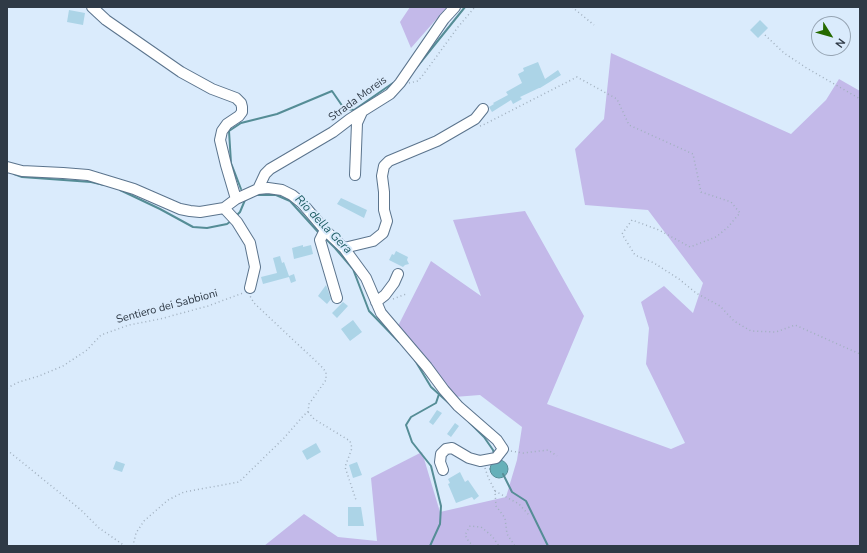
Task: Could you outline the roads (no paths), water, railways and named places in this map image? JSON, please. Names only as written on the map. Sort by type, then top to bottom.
[{"type":"street","points":[[92,7],[106,20],[181,72],[212,89],[236,98],[240,103],[242,112],[239,116],[227,124],[222,131],[220,140],[236,199],[231,215]]},
{"type":"street","name":"Strada Moreis","points":[[258,189],[265,174],[270,169],[332,132],[390,94],[400,83],[439,26],[455,7]]},
{"type":"street","points":[[344,248],[373,241],[383,233],[387,221],[384,210],[382,176],[384,166],[389,162],[437,141],[475,119],[483,109]]},
{"type":"street","points":[[355,175],[357,123],[362,112]]},
{"type":"street","points":[[7,167],[22,171],[88,175],[134,189],[180,209],[231,215]]},
{"type":"street","points":[[236,199],[258,189],[268,188],[282,190],[292,195],[302,203],[323,234],[344,248],[366,278],[381,313],[458,406],[498,440],[503,449],[496,458],[480,461],[469,458],[452,448],[446,449],[441,454],[440,462],[443,470]]},
{"type":"street","points":[[231,215],[250,243],[255,267],[250,288]]},
{"type":"street","points":[[323,234],[320,240],[337,298]]},
{"type":"street","points":[[376,302],[385,295],[394,283],[398,274]]},
{"type":"water","points":[[495,460],[503,460],[508,465],[506,476],[503,478],[495,478],[490,473],[490,465]]},
{"type":"waterway","points":[[416,68],[465,7]]},
{"type":"waterway","points":[[241,189],[231,163],[229,131],[241,123],[277,114],[332,91],[343,107],[354,110],[393,83]]},
{"type":"waterway","name":"Rio della Gera","points":[[14,174],[22,177],[91,182],[104,185]]},
{"type":"waterway","name":"Rio della Gera","points":[[120,190],[193,227],[207,228],[227,224],[231,221]]},
{"type":"waterway","name":"Rio della Gera","points":[[256,195],[276,195],[290,201],[319,233]]},
{"type":"waterway","name":"Rio della Gera","points":[[236,216],[247,199]]},
{"type":"waterway","name":"Rio della Gera","points":[[325,238],[353,269],[369,311],[399,342]]},
{"type":"waterway","name":"Rio della Gera","points":[[413,357],[431,387],[451,405]]},
{"type":"waterway","points":[[430,546],[440,524],[441,506],[431,466],[412,442],[406,425],[411,417],[436,403],[439,394]]},
{"type":"waterway","points":[[469,422],[484,437],[494,454]]},
{"type":"waterway","points":[[503,474],[512,492],[526,501],[548,546]]}]
